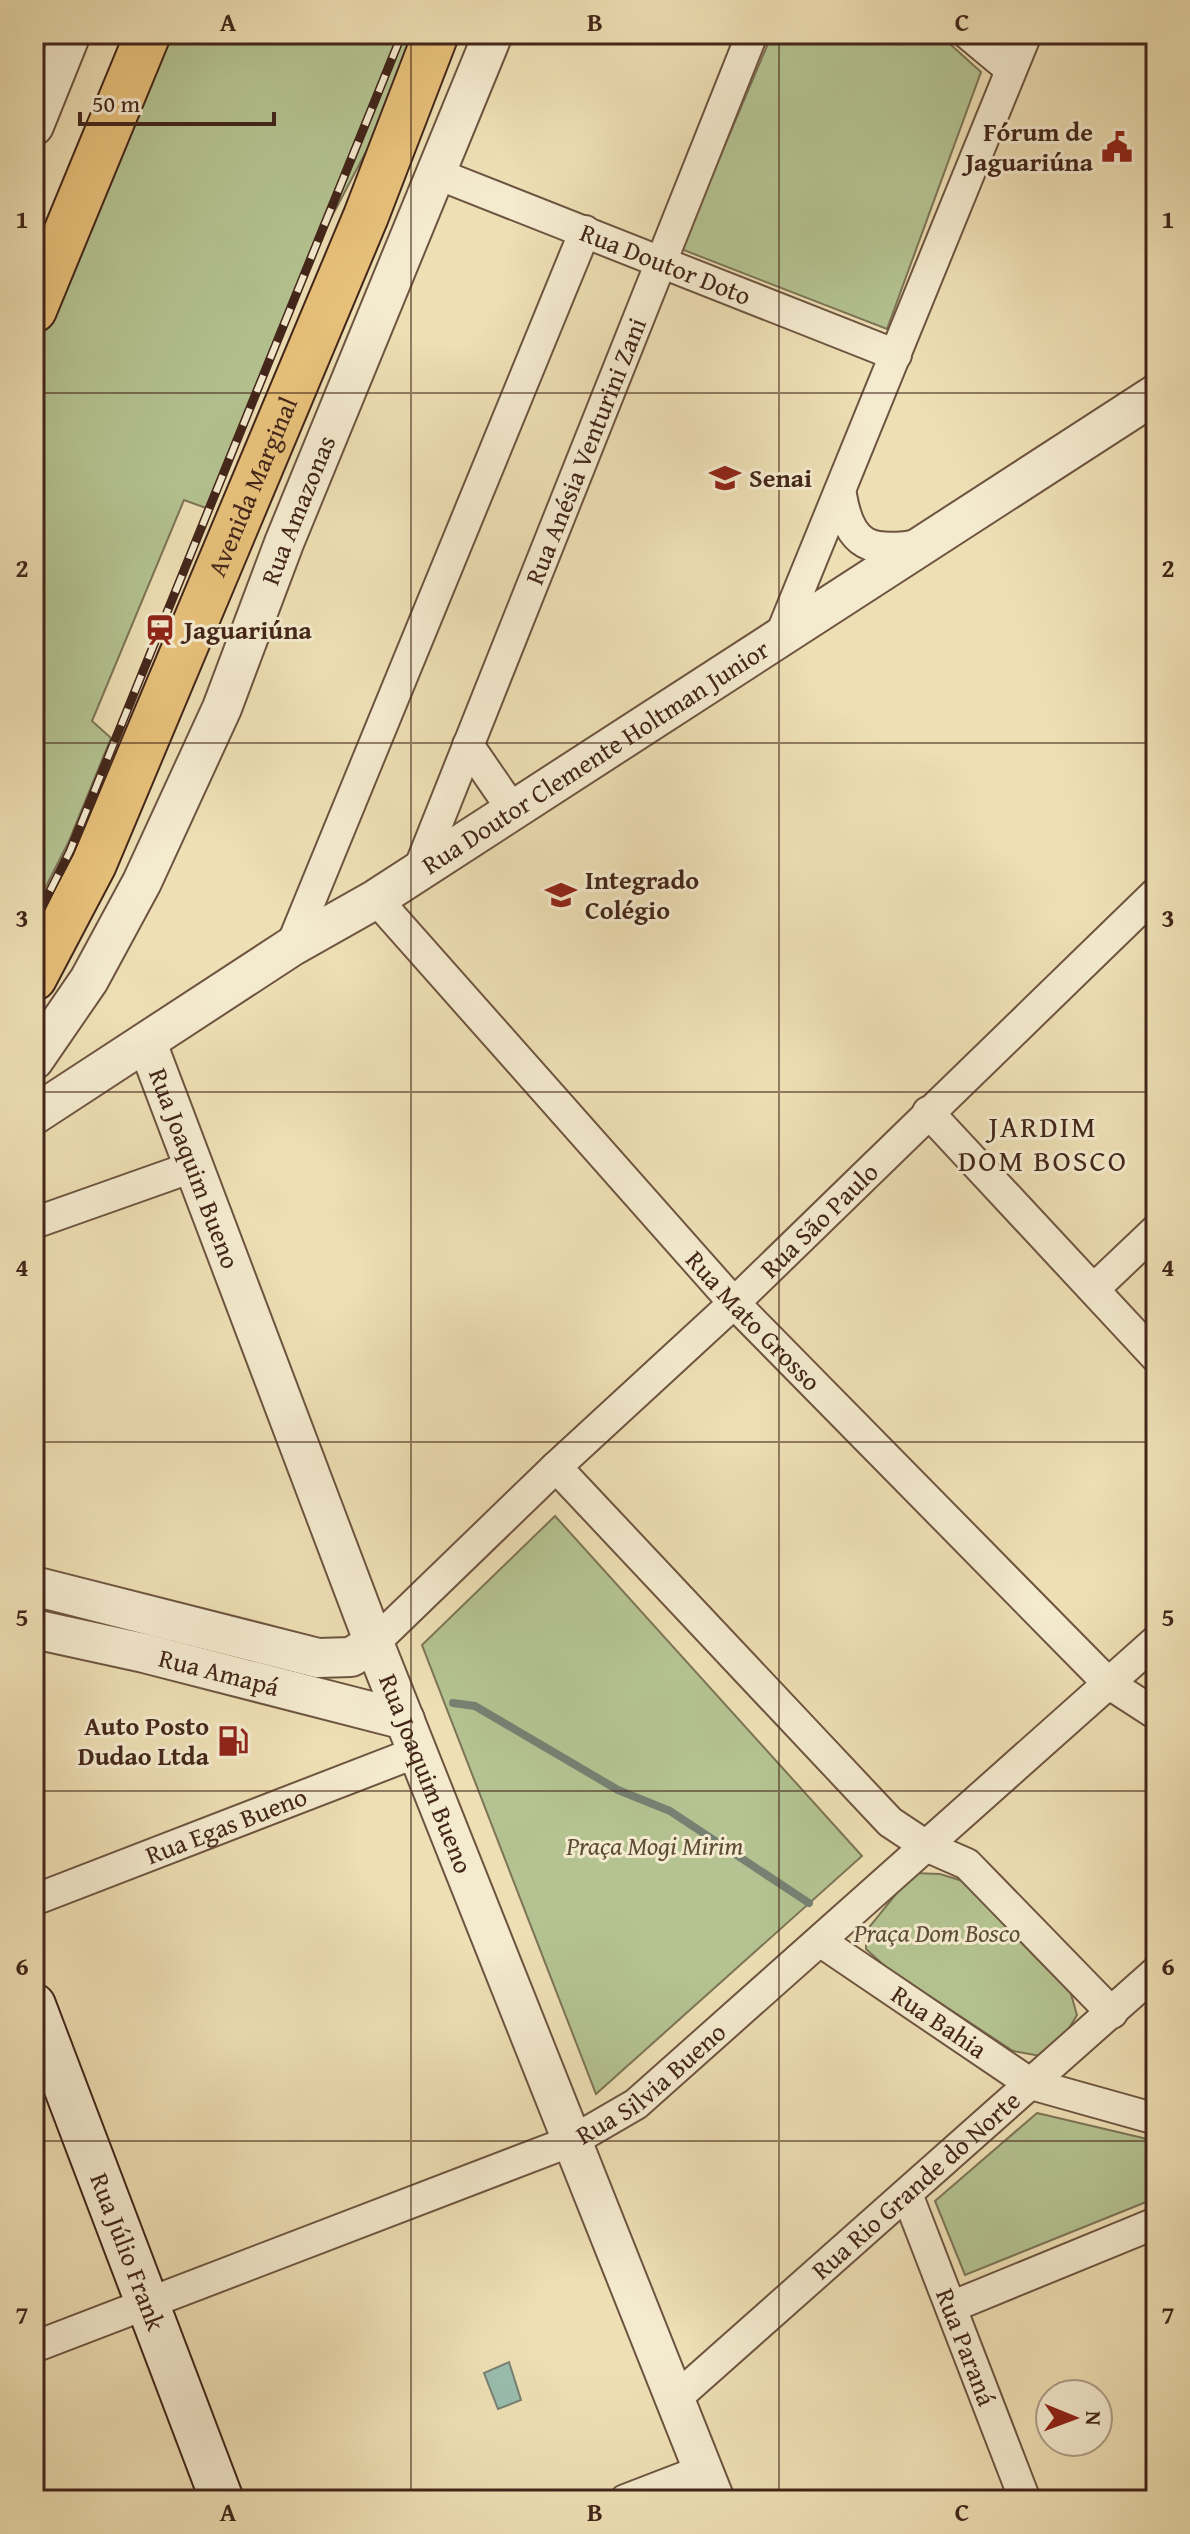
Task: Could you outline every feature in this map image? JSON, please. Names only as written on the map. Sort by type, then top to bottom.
[{"type":"main road","points":[[34,310],[148,34]]},
{"type":"main road","name":"Avenida Marginal","points":[[34,978],[94,864],[366,216],[436,34]]},
{"type":"main road","name":"Rua Júlio Frank","points":[[34,2005],[222,2500]]},
{"type":"street","points":[[34,126],[71,34]]},
{"type":"street","name":"Rua Amazonas","points":[[34,1060],[89,980],[142,882],[222,708],[284,543],[493,34]]},
{"type":"street","name":"Rua Anésia Venturini Zani","points":[[419,869],[752,34]]},
{"type":"street","points":[[968,34],[1010,69]]},
{"type":"street","points":[[780,637],[841,495],[1026,34]]},
{"type":"street","name":"Rua Doutor Doto","points":[[435,173],[896,355]]},
{"type":"street","points":[[291,947],[585,231]]},
{"type":"street","name":"Rua Doutor Clemente Holtman Junior","points":[[34,1115],[291,947],[376,899],[1156,394]]},
{"type":"street","points":[[841,495],[846,523],[862,542],[885,551],[925,544]]},
{"type":"street","points":[[468,745],[512,809]]},
{"type":"street","name":"Rua São Paulo","points":[[374,1643],[556,1467],[734,1303],[1156,893]]},
{"type":"street","name":"Rua Mato Grosso","points":[[376,899],[734,1303],[1108,1683],[1156,1714]]},
{"type":"street","name":"Rua Joaquim Bueno","points":[[147,1043],[374,1643],[709,2485]]},
{"type":"street","points":[[928,1112],[1156,1357]]},
{"type":"street","points":[[34,1223],[195,1166]]},
{"type":"street","points":[[1094,1289],[1156,1230]]},
{"type":"street","points":[[556,1467],[890,1822],[926,1846],[967,1864],[1112,2013]]},
{"type":"street","name":"Rua Amapá","points":[[34,1586],[318,1658],[351,1657],[374,1643]]},
{"type":"street","name":"Rua Amapá","points":[[34,1629],[144,1653],[411,1736]]},
{"type":"street","name":"Rua Silvia Bueno","points":[[34,2347],[574,2140],[636,2104],[1156,1641]]},
{"type":"street","name":"Rua Egas Bueno","points":[[34,1900],[411,1736]]},
{"type":"street","name":"Rua Bahia","points":[[820,1941],[1031,2084],[1156,2119]]},
{"type":"street","name":"Rua Rio Grande do Norte","points":[[675,2399],[1156,1972]]},
{"type":"street","name":"Rua Paraná","points":[[907,2194],[1025,2500]]},
{"type":"street","points":[[951,2307],[1156,2223]]},
{"type":"street","points":[[625,2500],[709,2485]]},
{"type":"green space","points":[[159,34],[419,34],[387,112],[303,271],[206,508],[184,500],[92,721],[111,738],[69,841],[34,910],[34,336]]},
{"type":"green space","points":[[772,34],[939,34],[981,72],[887,329],[681,249]]},
{"type":"green space","name":"Praça Mogi Mirim","points":[[555,1516],[862,1856],[596,2094],[422,1645]]},
{"type":"green space","name":"Praça Dom Bosco","points":[[913,1873],[940,1874],[969,1883],[1069,1987],[1077,2015],[1063,2038],[1040,2056],[1013,2051],[887,1968],[866,1949],[866,1931]]},
{"type":"green space","points":[[1037,2113],[1156,2141],[1156,2198],[965,2275],[935,2201]]},
{"type":"shaded area","points":[[509,2362],[521,2400],[498,2409],[484,2373]]},
{"type":"waterway","points":[[453,1703],[475,1706],[618,1790],[670,1811],[809,1903]]},
{"type":"railway","points":[[34,923],[70,851],[402,34]]},
{"type":"place","name":"Fórum de Jaguariúna","points":[[1117,147]]},
{"type":"place","name":"Senai","points":[[725,478]]},
{"type":"place","name":"Jaguariúna","points":[[160,630]]},
{"type":"place","name":"Integrado Colégio","points":[[561,895]]},
{"type":"place","name":"Auto Posto Dudao Ltda","points":[[233,1741]]},
{"type":"district","name":"JARDIM DOM BOSCO","points":[[1043,1144]]}]
